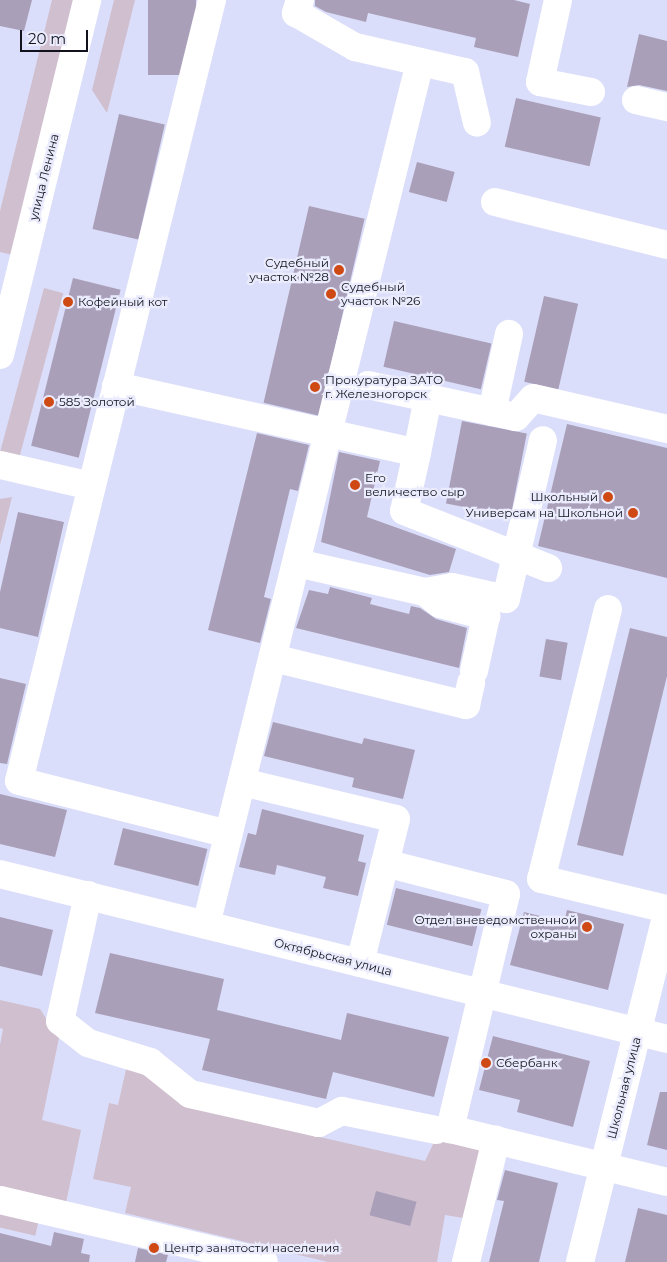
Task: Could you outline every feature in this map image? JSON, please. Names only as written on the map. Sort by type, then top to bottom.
[{"type":"street","name":"улица Ленина","points":[[0,355],[88,0]]},
{"type":"street","points":[[212,0],[19,781],[228,834]]},
{"type":"street","points":[[300,0],[296,14],[355,47],[465,72],[477,123]]},
{"type":"street","points":[[558,0],[540,82],[591,92]]},
{"type":"street","points":[[206,925],[330,434],[420,62]]},
{"type":"street","points":[[636,100],[667,107]]},
{"type":"street","points":[[496,202],[667,245]]},
{"type":"street","points":[[492,412],[510,334]]},
{"type":"street","points":[[368,385],[516,417],[533,398],[667,429]]},
{"type":"street","points":[[116,386],[417,453]]},
{"type":"street","points":[[428,398],[404,511],[548,568]]},
{"type":"street","points":[[297,563],[424,592],[452,587],[506,599],[543,440]]},
{"type":"street","points":[[0,465],[91,486]]},
{"type":"street","points":[[273,658],[466,705],[486,616],[440,604],[424,592]]},
{"type":"street","points":[[540,879],[608,609]]},
{"type":"street","points":[[242,782],[396,819],[360,963]]},
{"type":"street","points":[[385,863],[506,894],[540,879],[667,909]]},
{"type":"street","name":"Октябрьская улица","points":[[0,874],[667,1039]]},
{"type":"street","points":[[506,894],[450,1129],[667,1182]]},
{"type":"street","points":[[88,896],[60,1021],[88,1043],[150,1062],[190,1094],[319,1123],[342,1112],[436,1130]]},
{"type":"street","name":"Школьная улица","points":[[580,1262],[667,914]]},
{"type":"street","points":[[466,1262],[496,1140]]},
{"type":"street","points":[[0,1200],[264,1262]]},
{"type":"shaded area","points":[[52,0],[81,0],[17,256],[0,252],[0,211]]},
{"type":"shaded area","points":[[114,0],[135,0],[107,113],[92,90]]},
{"type":"shaded area","points":[[44,288],[63,293],[18,462],[0,457],[0,452]]},
{"type":"shaded area","points":[[12,497],[0,545],[0,499]]},
{"type":"shaded area","points":[[0,1000],[40,1009],[59,1038],[42,1120],[81,1130],[66,1203],[0,1188],[0,1045],[3,1029],[0,1028]]},
{"type":"shaded area","points":[[127,1065],[143,1069],[184,1106],[425,1161],[436,1138],[485,1145],[469,1219],[445,1215],[437,1262],[328,1262],[125,1213],[131,1187],[93,1179],[109,1103],[118,1105]]},
{"type":"shaded area","points":[[0,1206],[40,1215],[35,1236],[0,1228]]},
{"type":"building","points":[[0,0],[32,0],[24,31],[0,26]]},
{"type":"building","points":[[148,0],[196,0],[196,75],[148,75]]},
{"type":"building","points":[[315,0],[514,0],[530,4],[518,57],[474,47],[476,38],[368,13],[366,22],[326,12],[315,6]]},
{"type":"building","points":[[639,34],[667,41],[667,91],[639,85],[627,87]]},
{"type":"building","points":[[516,98],[601,118],[590,166],[505,147]]},
{"type":"building","points":[[119,114],[165,125],[138,240],[92,229]]},
{"type":"building","points":[[417,162],[455,172],[447,202],[409,192]]},
{"type":"building","points":[[309,206],[365,219],[319,416],[264,403]]},
{"type":"building","points":[[73,278],[121,290],[79,458],[31,446]]},
{"type":"building","points":[[544,296],[578,304],[558,390],[524,382]]},
{"type":"building","points":[[394,321],[491,343],[481,389],[383,367]]},
{"type":"building","points":[[462,421],[527,434],[511,516],[446,503]]},
{"type":"building","name":"Школьный","points":[[567,424],[667,448],[667,578],[538,546]]},
{"type":"building","points":[[257,433],[309,445],[298,491],[290,489],[264,597],[271,599],[260,643],[208,630]]},
{"type":"building","name":"Его величество сыр","points":[[339,452],[380,461],[367,517],[456,549],[449,572],[430,575],[321,542]]},
{"type":"building","points":[[18,512],[64,522],[38,637],[0,628],[0,592]]},
{"type":"building","points":[[330,587],[372,598],[370,604],[409,614],[411,606],[420,608],[436,619],[467,628],[459,668],[296,628],[309,590],[328,594]]},
{"type":"building","points":[[630,628],[667,637],[667,676],[623,856],[577,845]]},
{"type":"building","points":[[546,639],[568,643],[561,680],[539,676]]},
{"type":"building","points":[[0,678],[26,684],[7,764],[0,763]]},
{"type":"building","points":[[273,722],[362,744],[364,738],[415,750],[403,799],[352,787],[354,778],[264,756]]},
{"type":"building","points":[[0,794],[67,810],[55,857],[0,844]]},
{"type":"building","points":[[262,809],[364,835],[358,861],[366,863],[358,896],[323,888],[326,877],[277,865],[275,875],[239,867],[248,833],[256,835]]},
{"type":"building","points":[[123,828],[207,849],[198,886],[114,865]]},
{"type":"building","points":[[396,888],[481,909],[472,946],[387,925]]},
{"type":"building","points":[[567,910],[624,924],[608,990],[510,965],[524,912],[564,922]]},
{"type":"building","points":[[0,917],[53,930],[42,976],[0,966]]},
{"type":"building","points":[[110,953],[224,979],[217,1010],[341,1040],[347,1013],[449,1037],[434,1097],[333,1072],[326,1099],[202,1070],[210,1039],[95,1013]]},
{"type":"building","points":[[493,1036],[590,1061],[573,1127],[517,1112],[520,1100],[479,1090]]},
{"type":"building","points":[[660,1092],[667,1092],[667,1150],[647,1145]]},
{"type":"building","points":[[505,1170],[558,1183],[539,1262],[489,1262],[504,1201],[497,1200]]},
{"type":"building","points":[[376,1191],[417,1202],[410,1226],[370,1215]]},
{"type":"building","points":[[638,1208],[667,1215],[667,1262],[625,1262]]},
{"type":"building","points":[[54,1232],[84,1239],[81,1253],[90,1255],[89,1262],[0,1262],[0,1233],[51,1246]]},
{"type":"building","points":[[138,1248],[168,1255],[166,1262],[135,1262]]},
{"type":"place","name":"Судебный участок №28","points":[[339,270]]},
{"type":"place","name":"Судебный участок №26","points":[[331,294]]},
{"type":"place","name":"Кофейный кот","points":[[68,302]]},
{"type":"place","name":"Прокуратура ЗАТО г. Железногорск","points":[[315,387]]},
{"type":"place","name":"585 Золотой","points":[[49,402]]},
{"type":"place","name":"Его величество сыр","points":[[355,485]]},
{"type":"place","name":"Школьный","points":[[608,497]]},
{"type":"place","name":"Универсам на Школьной","points":[[633,513]]},
{"type":"place","name":"Отдел вневедомственной охраны","points":[[587,927]]},
{"type":"place","name":"Сбербанк","points":[[486,1063]]},
{"type":"place","name":"Центр занятости населения","points":[[154,1248]]}]
